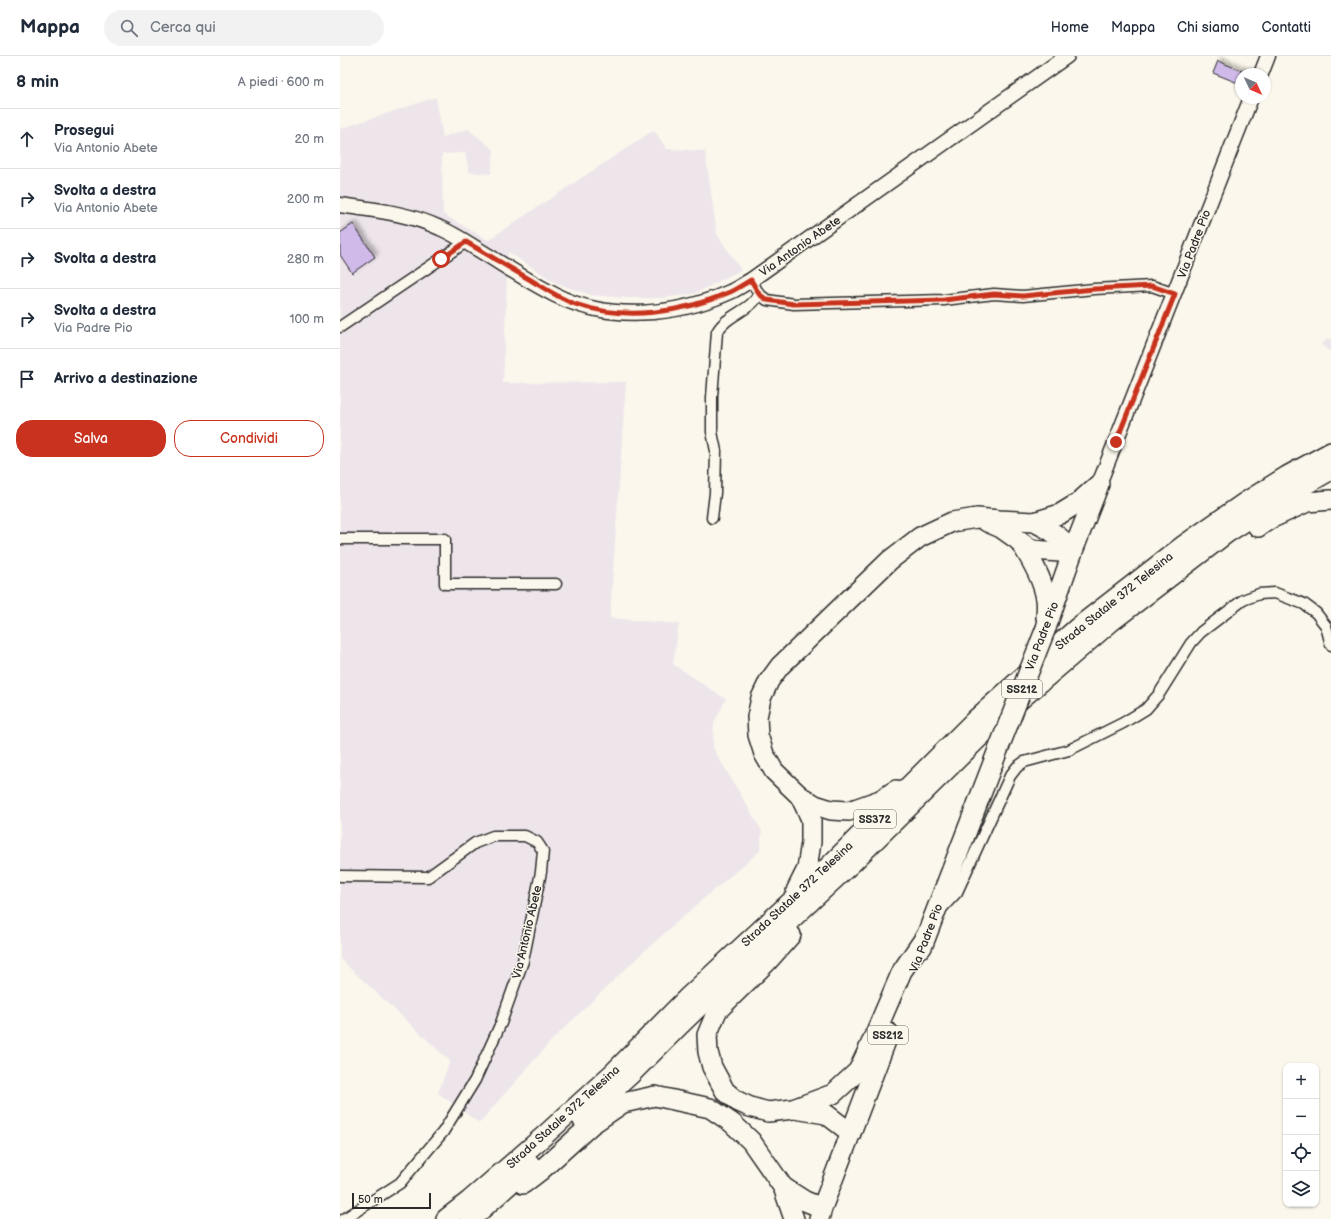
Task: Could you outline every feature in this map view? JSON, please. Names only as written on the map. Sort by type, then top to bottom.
[{"type":"highway","points":[[1287,476],[1316,453],[1331,444]]},
{"type":"highway","name":"Strada Statale 372 Telesina","points":[[446,1219],[470,1202],[615,1071],[688,997],[824,871],[974,720],[1077,628],[1184,545],[1244,503],[1287,476],[1331,452]]},
{"type":"highway","name":"Strada Statale 372 Telesina","points":[[471,1219],[630,1076],[738,968],[854,861],[1001,716],[1112,621],[1227,533],[1277,500],[1331,470]]},
{"type":"highway","points":[[1034,522],[1060,514],[1078,503],[1099,484]]},
{"type":"highway","name":"Via Padre Pio","points":[[821,1213],[926,936],[1046,628],[1073,551],[1099,484]]},
{"type":"highway","points":[[1167,579],[1215,556],[1270,519],[1306,502],[1331,500]]},
{"type":"highway","points":[[918,777],[880,800],[849,811],[831,810],[815,805],[800,796],[774,771],[764,754],[758,735],[757,716],[761,698],[769,681],[780,666],[890,560],[920,537],[952,522],[977,518],[1034,522],[1046,527],[1063,539],[1073,551]]},
{"type":"highway","points":[[977,518],[1001,528],[1032,550],[1060,552],[1073,551]]},
{"type":"highway","points":[[1020,542],[1032,560],[1046,599],[1046,628]]},
{"type":"highway","points":[[791,900],[807,869],[812,842],[811,819],[800,796]]},
{"type":"highway","points":[[854,861],[767,962],[717,1011],[708,1035],[708,1052],[712,1067],[725,1091],[750,1107],[768,1112],[793,1109],[833,1094],[858,1071],[902,971],[926,936]]},
{"type":"highway","points":[[490,1201],[512,1192],[540,1171],[591,1125],[623,1103],[655,1096],[710,1108],[732,1123],[751,1141],[782,1187],[794,1219]]},
{"type":"highway","points":[[793,1109],[826,1114],[851,1133]]},
{"type":"highway","points":[[782,1187],[821,1213]]},
{"type":"main road","name":"Via Antonio Abete","points":[[340,205],[402,214],[441,228],[554,294],[574,304],[614,312],[644,313],[687,307],[731,292],[751,280],[1067,56]]},
{"type":"main road","points":[[1263,68],[1268,56]]},
{"type":"main road","name":"Via Padre Pio","points":[[1099,484],[1249,104]]},
{"type":"street","points":[[340,327],[466,242]]},
{"type":"street","points":[[751,280],[759,294],[767,300],[794,304],[944,300],[994,294],[1023,296],[1152,286],[1175,294]]},
{"type":"street","points":[[712,518],[715,493],[716,451],[712,432],[712,396],[717,332],[721,325],[756,301],[759,294]]},
{"type":"street","points":[[340,539],[445,539],[445,584],[556,584]]},
{"type":"street","points":[[933,918],[957,892],[1010,776],[1017,767],[1024,762],[1069,750],[1123,723],[1146,709],[1159,694],[1191,643],[1201,632],[1243,600],[1259,594],[1275,593],[1304,604],[1316,613],[1326,626],[1331,645]]},
{"type":"street","name":"Via Antonio Abete","points":[[340,876],[428,877],[475,843],[493,836],[525,836],[537,842],[542,850],[541,872],[523,961],[502,1023],[475,1080],[443,1132],[400,1183],[344,1219]]},
{"type":"shaded area","points":[[436,97],[443,137],[468,129],[494,150],[491,174],[469,172],[465,153],[442,154],[443,214],[488,240],[654,130],[667,149],[705,151],[717,234],[741,270],[694,294],[662,298],[626,298],[590,295],[556,283],[508,252],[503,383],[626,382],[610,618],[679,624],[673,664],[726,699],[714,723],[713,748],[762,831],[760,851],[639,956],[552,1040],[479,1123],[438,1093],[450,1061],[340,959],[340,129]]},
{"type":"shaded area","points":[[1327,339],[1331,339],[1331,352],[1321,345]]},
{"type":"building","points":[[1218,61],[1235,68],[1235,82],[1213,73]]},
{"type":"building","points":[[353,224],[375,257],[352,273],[340,255],[340,233]]},
{"type":"route","points":[[441,259],[466,242],[554,294],[574,304],[614,312],[644,313],[687,307],[731,292],[751,280],[759,294],[767,300],[794,304],[944,300],[994,294],[1023,296],[1094,289],[1152,286],[1175,294],[1116,442]]}]
